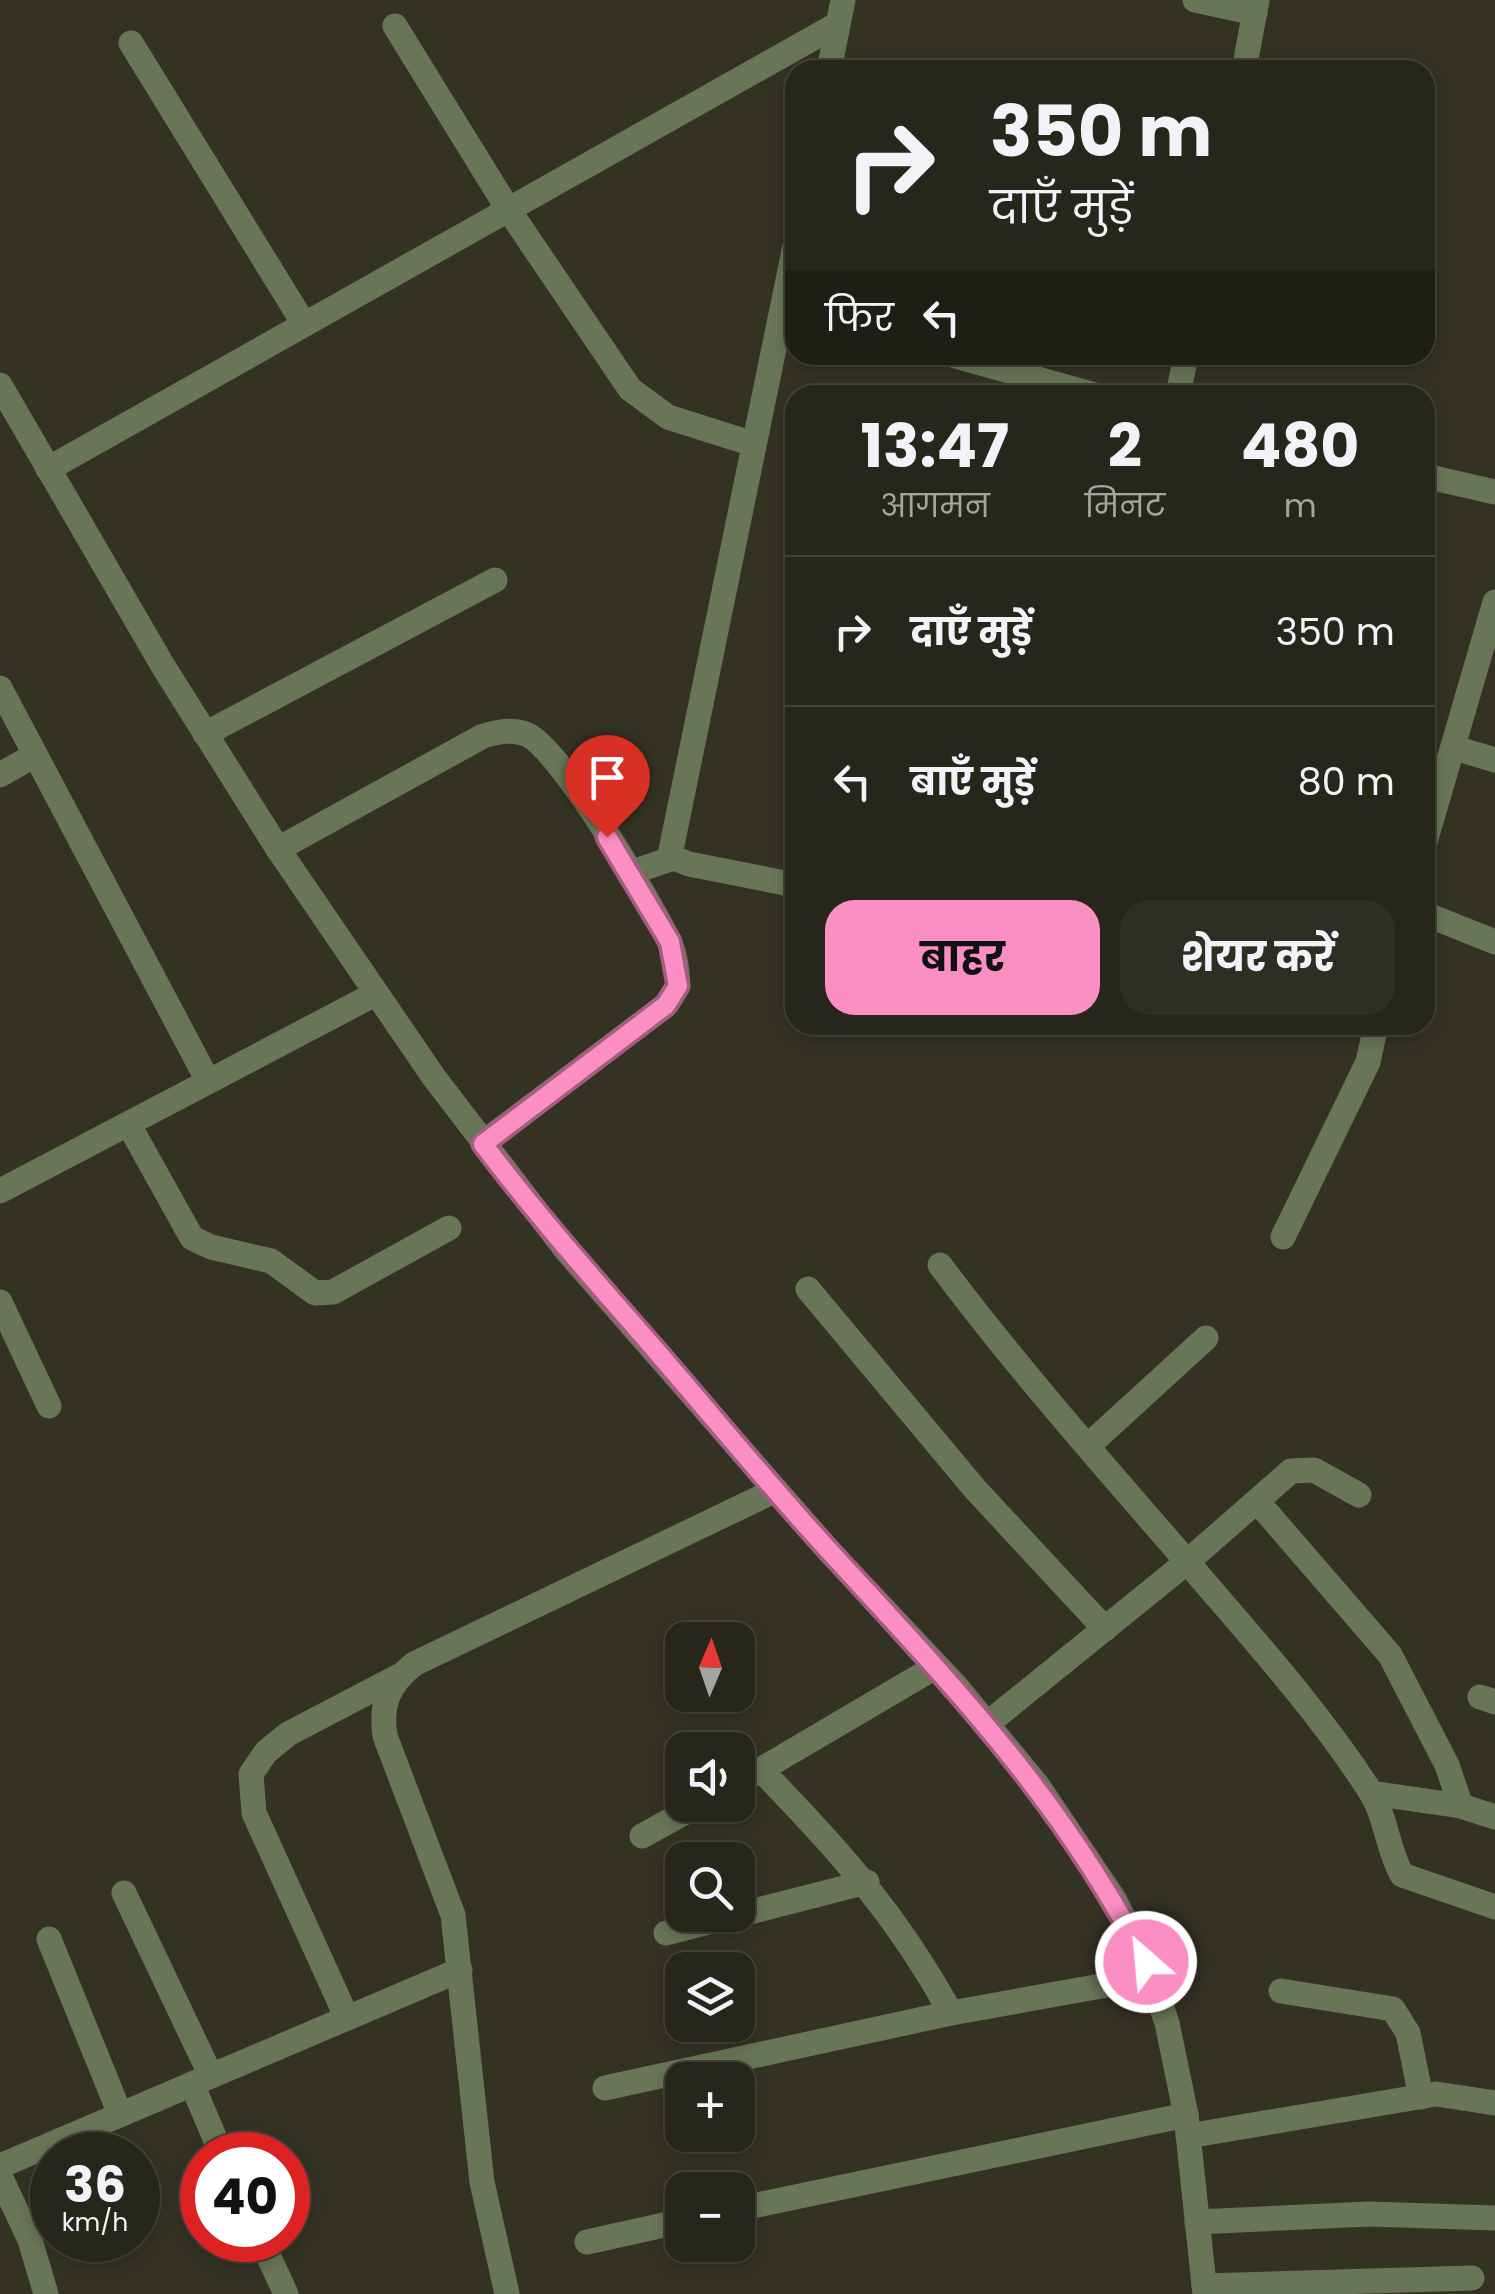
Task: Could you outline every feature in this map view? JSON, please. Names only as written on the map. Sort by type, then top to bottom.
[{"type":"street","points":[[1195,0],[1256,6],[1246,60]]},
{"type":"street","points":[[831,60],[840,12]]},
{"type":"street","points":[[48,469],[508,209],[840,12]]},
{"type":"street","points":[[395,26],[508,209],[630,388],[668,417],[753,444]]},
{"type":"street","points":[[131,43],[304,324]]},
{"type":"street","points":[[674,858],[675,818],[753,444],[785,325]]},
{"type":"street","points":[[988,365],[1059,385]]},
{"type":"street","points":[[0,385],[278,849],[375,994],[483,1144],[566,1250],[987,1724],[1038,1786],[1114,1900],[1151,1976],[1167,2023],[1187,2125],[1204,2290],[1367,2288],[1472,2278]]},
{"type":"street","points":[[1435,478],[1495,492]]},
{"type":"street","points":[[206,734],[495,580]]},
{"type":"street","points":[[1435,812],[1495,602]]},
{"type":"street","points":[[0,688],[208,1081]]},
{"type":"street","points":[[278,849],[482,736],[507,730],[526,734],[545,748],[670,942],[678,986],[666,1005],[483,1144]]},
{"type":"street","points":[[1456,748],[1495,760]]},
{"type":"street","points":[[0,775],[35,755]]},
{"type":"street","points":[[628,873],[674,858],[785,884]]},
{"type":"street","points":[[1435,918],[1495,942]]},
{"type":"street","points":[[0,1191],[375,994]]},
{"type":"street","points":[[1283,1237],[1368,1062],[1374,1035]]},
{"type":"street","points":[[129,1125],[192,1238],[211,1247],[271,1262],[315,1293],[333,1292],[449,1228]]},
{"type":"street","points":[[940,1265],[1019,1370],[1089,1444],[1291,1681],[1371,1792],[1386,1821],[1402,1875],[1495,1906]]},
{"type":"street","points":[[808,1289],[975,1489],[1104,1629]]},
{"type":"street","points":[[0,1302],[49,1406]]},
{"type":"street","points":[[1089,1444],[1206,1338]]},
{"type":"street","points":[[987,1724],[1187,1562],[1290,1471],[1306,1467],[1360,1495]]},
{"type":"street","points":[[347,2018],[254,1813],[251,1774],[266,1752],[288,1734],[399,1676],[414,1664],[776,1490]]},
{"type":"street","points":[[1258,1500],[1390,1655],[1448,1765],[1461,1806]]},
{"type":"street","points":[[755,1773],[937,1666]]},
{"type":"street","points":[[399,1676],[387,1693],[382,1714],[385,1736],[453,1914],[486,2210],[507,2294]]},
{"type":"street","points":[[761,1770],[866,1882],[952,2013]]},
{"type":"street","points":[[1371,1792],[1461,1806],[1495,1817]]},
{"type":"street","points":[[642,1836],[667,1822]]},
{"type":"street","points":[[755,1910],[866,1882]]},
{"type":"street","points":[[124,1893],[201,2080],[216,2132]]},
{"type":"street","points":[[666,1933],[670,1932]]},
{"type":"street","points":[[48,1939],[120,2114]]},
{"type":"street","points":[[46,2294],[30,2240],[1,2180],[120,2114],[460,1970]]},
{"type":"street","points":[[605,2088],[952,2013],[1151,1976]]},
{"type":"street","points":[[1281,1991],[1392,2010],[1408,2033],[1421,2097]]},
{"type":"street","points":[[755,2206],[1187,2125],[1450,2094],[1495,2103]]},
{"type":"street","points":[[1198,2222],[1369,2214],[1495,2218]]},
{"type":"street","points":[[587,2242],[665,2225]]},
{"type":"street","points":[[271,2262],[286,2294]]},
{"type":"route","points":[[607,837],[670,942],[678,986],[666,1005],[483,1144],[566,1250],[830,1552],[956,1686],[1038,1786],[1114,1900],[1146,1962]]}]
